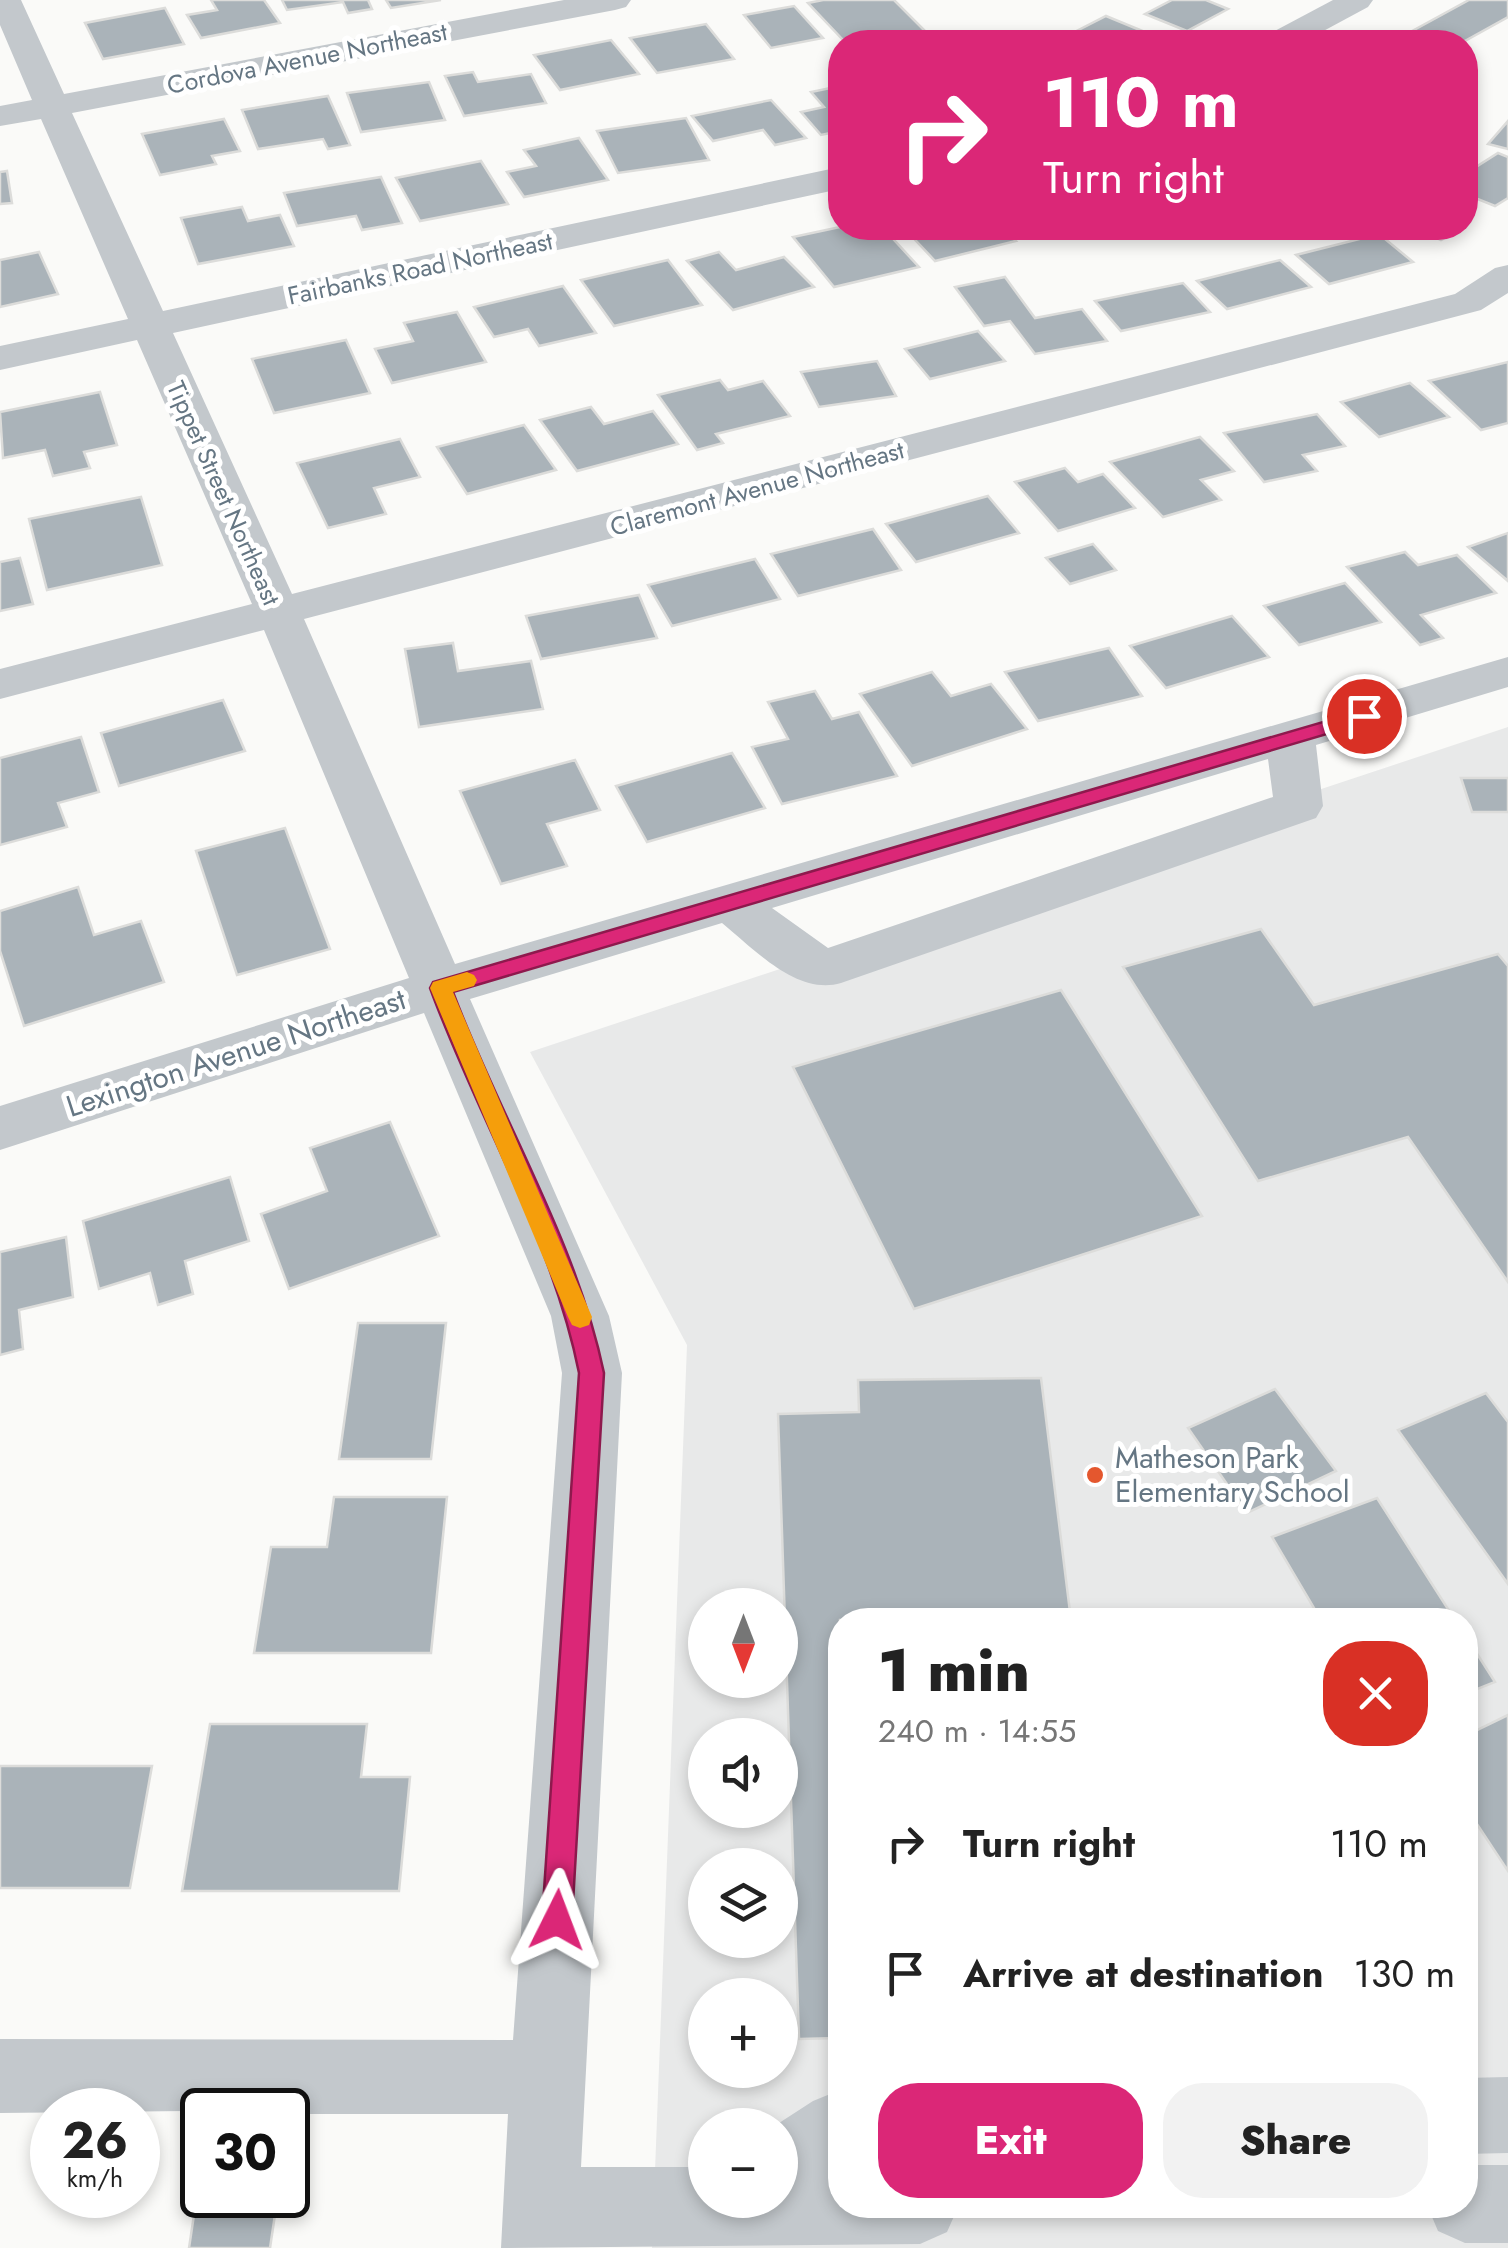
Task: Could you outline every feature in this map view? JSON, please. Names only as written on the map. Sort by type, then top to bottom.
[{"type":"street","name":"Tippet Street Northeast","points":[[5,0],[278,612],[580,1316],[592,1373],[541,2227]]},
{"type":"street","name":"Cordova Avenue Northeast","points":[[0,116],[614,0]]},
{"type":"street","points":[[1302,30],[1356,0]]},
{"type":"street","name":"Fairbanks Road Northeast","points":[[0,358],[828,181]]},
{"type":"street","name":"Claremont Avenue Northeast","points":[[0,684],[1468,302],[1508,276]]},
{"type":"street","name":"Lexington Avenue Northeast","points":[[0,1128],[440,988],[1508,672]]},
{"type":"street","points":[[730,903],[788,950],[823,969],[1299,806],[1292,770],[1292,738]]},
{"type":"street","points":[[0,2076],[547,2077]]},
{"type":"street","points":[[1478,2116],[1508,2115]]},
{"type":"street","points":[[798,2156],[828,2136]]},
{"type":"street","points":[[798,2195],[828,2198]]},
{"type":"street","points":[[541,2227],[688,2201]]},
{"type":"street","points":[[1478,2204],[1508,2204]]},
{"type":"shaded area","name":"Matheson Park Elementary School","points":[[1508,727],[1508,2248],[652,2248],[687,1345],[530,1052]]},
{"type":"building","points":[[211,0],[264,0],[280,23],[201,38],[187,15],[217,10]]},
{"type":"building","points":[[282,0],[368,0],[372,9],[348,13],[343,2],[287,10]]},
{"type":"building","points":[[386,0],[441,0],[391,8]]},
{"type":"building","points":[[894,0],[924,30],[834,30],[808,3]]},
{"type":"building","points":[[1172,0],[1206,0],[1228,9],[1189,30],[1145,14]]},
{"type":"building","points":[[1469,0],[1508,0],[1508,17],[1478,34],[1478,30],[1414,30]]},
{"type":"building","points":[[794,6],[823,38],[771,48],[744,15]]},
{"type":"building","points":[[165,8],[184,44],[103,59],[85,23]]},
{"type":"building","points":[[1106,16],[1140,30],[1079,30]]},
{"type":"building","points":[[706,24],[734,59],[657,73],[630,38]]},
{"type":"building","points":[[611,40],[639,74],[560,90],[534,55]]},
{"type":"building","points":[[473,72],[478,82],[531,74],[546,103],[464,116],[445,76]]},
{"type":"building","points":[[429,82],[445,120],[361,132],[347,93]]},
{"type":"building","points":[[828,88],[828,134],[821,135],[801,112],[824,107],[811,92]]},
{"type":"building","points":[[328,96],[350,145],[328,149],[323,139],[258,149],[242,110]]},
{"type":"building","points":[[771,100],[806,138],[775,145],[763,130],[713,141],[692,116]]},
{"type":"building","points":[[686,118],[709,160],[618,173],[597,131]]},
{"type":"building","points":[[224,119],[240,151],[212,156],[216,164],[160,175],[142,134]]},
{"type":"building","points":[[1508,121],[1508,149],[1488,144]]},
{"type":"building","points":[[579,138],[608,180],[524,197],[507,172],[536,166],[524,150]]},
{"type":"building","points":[[1498,153],[1508,157],[1508,198],[1495,206],[1478,199],[1478,166]]},
{"type":"building","points":[[481,161],[508,204],[420,221],[396,178]]},
{"type":"building","points":[[7,171],[12,203],[0,204],[0,172]]},
{"type":"building","points":[[381,177],[402,223],[362,230],[356,216],[297,226],[284,193]]},
{"type":"building","points":[[242,207],[248,221],[280,215],[294,246],[198,264],[181,218]]},
{"type":"building","points":[[828,230],[828,240],[894,240],[919,267],[834,287],[793,237]]},
{"type":"building","points":[[915,240],[1016,241],[935,261]]},
{"type":"building","points":[[1355,240],[1386,240],[1413,262],[1329,284],[1296,255]]},
{"type":"building","points":[[39,252],[58,294],[0,307],[0,260]]},
{"type":"building","points":[[719,252],[736,270],[784,257],[814,287],[733,310],[687,261]]},
{"type":"building","points":[[668,260],[702,305],[614,326],[581,280]]},
{"type":"building","points":[[1280,260],[1311,287],[1227,309],[1197,281]]},
{"type":"building","points":[[1005,277],[1035,318],[1082,309],[1107,341],[1035,354],[1010,321],[984,326],[955,287]]},
{"type":"building","points":[[1183,283],[1210,312],[1121,331],[1095,301]]},
{"type":"building","points":[[563,286],[596,333],[539,346],[528,329],[494,337],[474,307]]},
{"type":"building","points":[[457,312],[486,362],[392,383],[375,349],[413,341],[404,323]]},
{"type":"building","points":[[978,331],[1005,361],[930,379],[905,349]]},
{"type":"building","points":[[346,340],[370,393],[274,413],[252,359]]},
{"type":"building","points":[[877,361],[896,396],[819,407],[801,372]]},
{"type":"building","points":[[1508,362],[1508,423],[1481,430],[1429,381]]},
{"type":"building","points":[[720,380],[728,390],[763,381],[790,416],[716,434],[723,443],[697,450],[658,395]]},
{"type":"building","points":[[1410,383],[1449,417],[1379,437],[1341,402]]},
{"type":"building","points":[[100,392],[117,445],[84,452],[90,468],[53,476],[45,450],[3,458],[0,412]]},
{"type":"building","points":[[591,407],[604,424],[653,411],[678,444],[577,471],[540,420]]},
{"type":"building","points":[[1317,414],[1345,446],[1303,455],[1317,471],[1264,482],[1224,433]]},
{"type":"building","points":[[524,425],[556,470],[467,494],[437,447]]},
{"type":"building","points":[[1200,437],[1234,471],[1201,480],[1221,500],[1163,517],[1110,462]]},
{"type":"building","points":[[400,439],[420,477],[374,488],[386,514],[328,528],[297,463]]},
{"type":"building","points":[[1065,468],[1078,482],[1103,474],[1135,508],[1058,531],[1015,482]]},
{"type":"building","points":[[988,496],[1019,533],[916,562],[886,524]]},
{"type":"building","points":[[141,497],[162,565],[47,590],[29,519]]},
{"type":"building","points":[[873,529],[901,570],[798,596],[771,554]]},
{"type":"building","points":[[1508,533],[1508,581],[1468,547]]},
{"type":"building","points":[[1093,544],[1116,570],[1070,584],[1046,558]]},
{"type":"building","points":[[1405,552],[1418,565],[1457,555],[1496,593],[1421,615],[1443,638],[1420,645],[1347,567]]},
{"type":"building","points":[[20,558],[33,604],[0,611],[0,562]]},
{"type":"building","points":[[755,559],[780,599],[672,626],[648,585]]},
{"type":"building","points":[[1345,583],[1381,622],[1299,645],[1264,606]]},
{"type":"building","points":[[639,595],[657,638],[541,659],[526,616]]},
{"type":"building","points":[[1232,616],[1269,657],[1166,688],[1130,646]]},
{"type":"building","points":[[453,643],[458,671],[531,661],[543,709],[419,727],[405,649]]},
{"type":"building","points":[[1109,648],[1142,696],[1038,721],[1005,672]]},
{"type":"building","points":[[932,672],[951,696],[991,684],[1027,729],[912,766],[860,694]]},
{"type":"building","points":[[815,691],[832,719],[859,712],[897,776],[782,804],[752,747],[788,739],[768,702]]},
{"type":"building","points":[[223,700],[245,751],[119,786],[101,733]]},
{"type":"building","points":[[81,737],[99,792],[58,803],[67,827],[0,845],[0,758]]},
{"type":"building","points":[[732,753],[765,808],[647,842],[616,786]]},
{"type":"building","points":[[575,760],[600,810],[547,824],[567,866],[501,884],[460,791]]},
{"type":"building","points":[[1461,778],[1508,778],[1508,812],[1472,812]]},
{"type":"building","points":[[285,828],[330,949],[237,975],[196,851]]},
{"type":"building","points":[[78,887],[94,935],[141,921],[164,982],[24,1026],[0,951],[0,911]]},
{"type":"building","points":[[1261,929],[1314,1005],[1498,954],[1508,966],[1508,1282],[1408,1137],[1258,1181],[1123,967]]},
{"type":"building","points":[[1061,990],[1202,1216],[914,1309],[793,1067]]},
{"type":"building","points":[[390,1122],[439,1236],[289,1289],[261,1214],[327,1191],[310,1148]]},
{"type":"building","points":[[230,1177],[249,1241],[185,1261],[193,1294],[158,1305],[150,1273],[99,1289],[83,1221]]},
{"type":"building","points":[[66,1237],[73,1297],[19,1310],[23,1349],[0,1355],[0,1252]]},
{"type":"building","points":[[358,1323],[446,1323],[431,1459],[339,1459]]},
{"type":"building","points":[[1041,1378],[1070,1608],[828,1608],[828,2038],[799,2039],[798,1848],[793,1848],[792,1828],[798,1828],[798,1718],[788,1718],[788,1698],[798,1698],[798,1588],[784,1588],[778,1414],[859,1412],[858,1380]]},
{"type":"building","points":[[1275,1389],[1336,1471],[1247,1513],[1188,1428]]},
{"type":"building","points":[[1486,1393],[1508,1422],[1508,1584],[1398,1430]]},
{"type":"building","points":[[334,1497],[447,1497],[431,1653],[254,1653],[271,1547],[327,1547]]},
{"type":"building","points":[[1377,1498],[1447,1608],[1314,1608],[1272,1537]]},
{"type":"building","points":[[1478,1655],[1495,1682],[1478,1689]]},
{"type":"building","points":[[1508,1715],[1508,1871],[1478,1826],[1478,1730]]},
{"type":"building","points":[[210,1724],[367,1724],[361,1777],[410,1777],[399,1891],[182,1891]]},
{"type":"building","points":[[0,1766],[152,1766],[130,1888],[0,1888]]},
{"type":"building","points":[[194,2218],[274,2218],[270,2248],[189,2248]]},
{"type":"slow traffic","points":[[467,980],[440,988],[580,1317]]},
{"type":"place","name":"Matheson Park Elementary School","points":[[1095,1475]]},
{"type":"route","points":[[557,1920],[592,1373],[580,1316],[558,1258],[461,1044],[440,988],[1364,716]]}]
